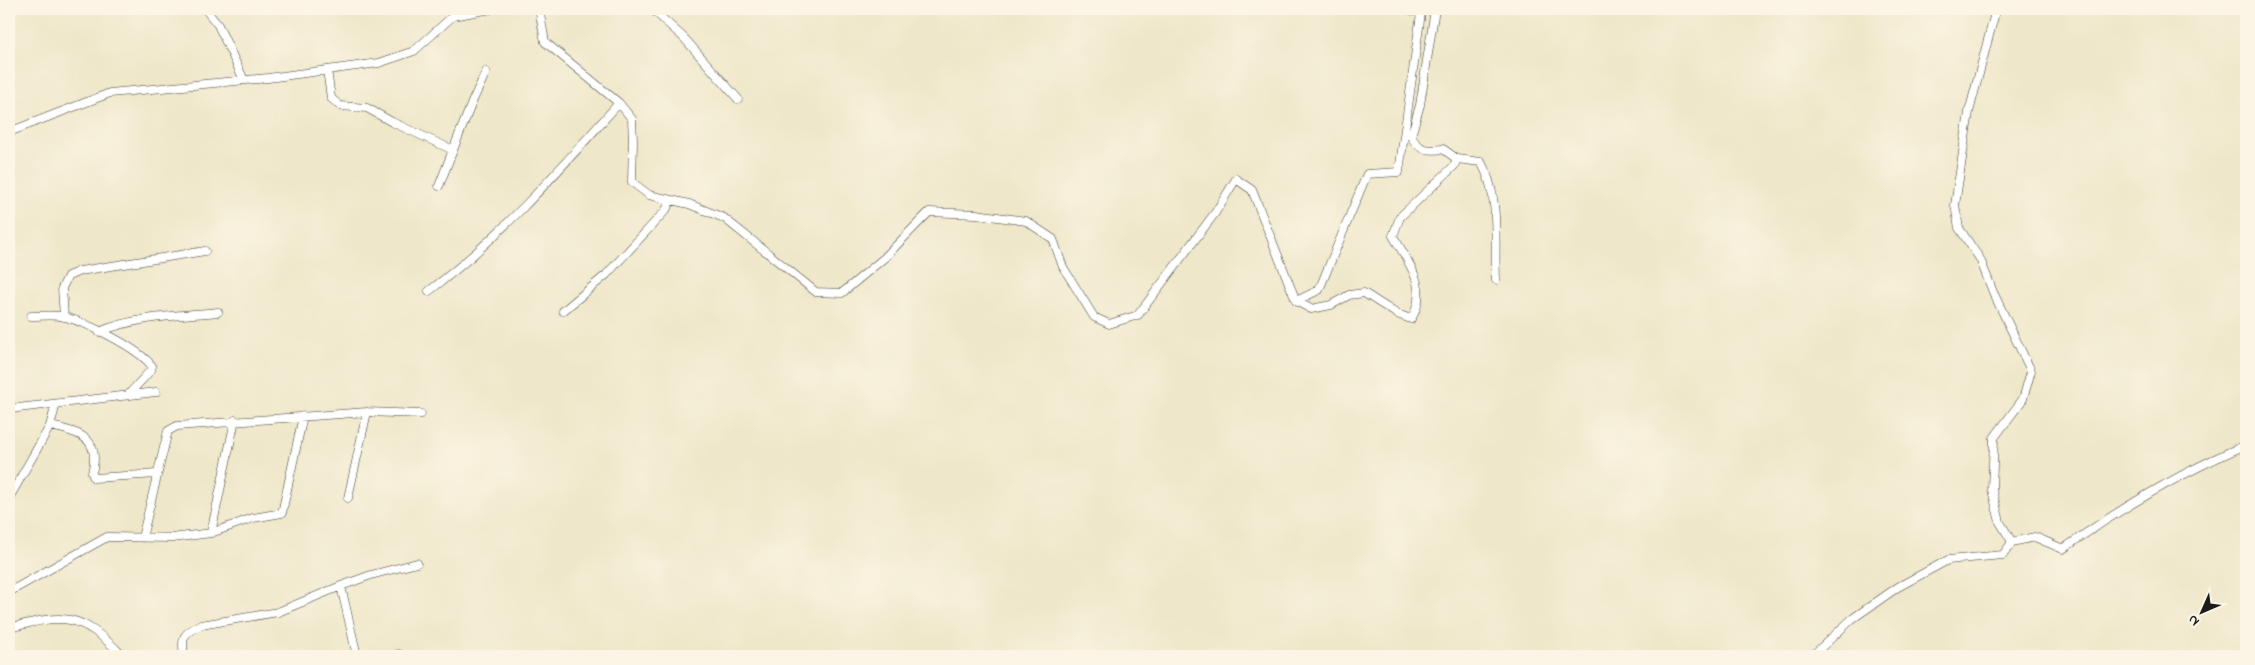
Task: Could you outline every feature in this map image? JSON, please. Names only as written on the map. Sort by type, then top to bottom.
[{"type":"street","points":[[205,9],[218,25],[244,80]]},
{"type":"street","points":[[446,9],[454,16]]},
{"type":"street","points":[[9,132],[110,93],[244,80],[379,63],[414,51],[454,16],[491,9]]},
{"type":"street","points":[[538,9],[545,42],[619,103],[632,120],[632,182],[649,195],[689,204],[724,218],[816,292],[842,293],[884,258],[929,212],[976,214],[1026,221],[1053,239],[1063,267],[1094,317],[1109,324],[1138,315],[1215,213],[1236,179],[1252,190],[1296,301],[1311,309],[1331,305],[1349,294],[1364,293],[1397,314],[1411,319],[1419,307],[1417,278],[1394,236],[1400,217],[1454,166],[1457,159]]},
{"type":"street","points":[[652,9],[684,38],[738,99]]},
{"type":"street","points":[[1296,301],[1318,290],[1367,174],[1399,172],[1421,13],[1406,9]]},
{"type":"street","points":[[1434,9],[1420,105],[1411,136],[1415,145],[1426,151],[1443,149],[1457,159],[1481,162],[1489,176],[1494,204],[1496,280]]},
{"type":"street","points":[[1996,9],[1969,112],[1955,205],[1959,228],[1980,258],[1993,292],[2031,371],[2023,398],[1994,438],[1992,490],[2000,522],[2012,542]]},
{"type":"street","points":[[327,70],[331,98],[340,106],[367,108],[392,122],[453,150]]},
{"type":"street","points":[[439,186],[472,100],[486,72]]},
{"type":"street","points":[[429,291],[487,244],[539,192],[619,103]]},
{"type":"street","points":[[564,311],[606,276],[666,210],[671,200]]},
{"type":"street","points":[[64,316],[62,288],[68,276],[80,271],[205,251]]},
{"type":"street","points":[[100,332],[116,325],[150,318],[218,312]]},
{"type":"street","points":[[30,316],[64,316],[130,347],[152,366],[151,370],[128,395]]},
{"type":"street","points":[[9,409],[156,392]]},
{"type":"street","points":[[9,498],[50,426],[56,404]]},
{"type":"street","points":[[348,498],[367,412]]},
{"type":"street","points":[[142,538],[168,431],[177,426],[235,420],[367,412],[421,414]]},
{"type":"street","points":[[9,592],[107,537],[172,538],[211,533],[254,518],[282,513],[303,416]]},
{"type":"street","points":[[211,533],[235,420]]},
{"type":"street","points":[[50,426],[72,431],[89,440],[92,445],[94,466],[92,473],[94,478],[158,474]]},
{"type":"street","points":[[1812,656],[1852,619],[1898,587],[1948,560],[2003,554],[2012,542],[2035,537],[2062,549],[2114,514],[2221,456],[2246,446]]},
{"type":"street","points":[[184,656],[182,644],[184,636],[191,629],[201,625],[278,612],[371,575],[417,563]]},
{"type":"street","points":[[341,586],[357,656]]},
{"type":"street","points":[[9,628],[57,617],[74,620],[92,628],[123,656]]}]
